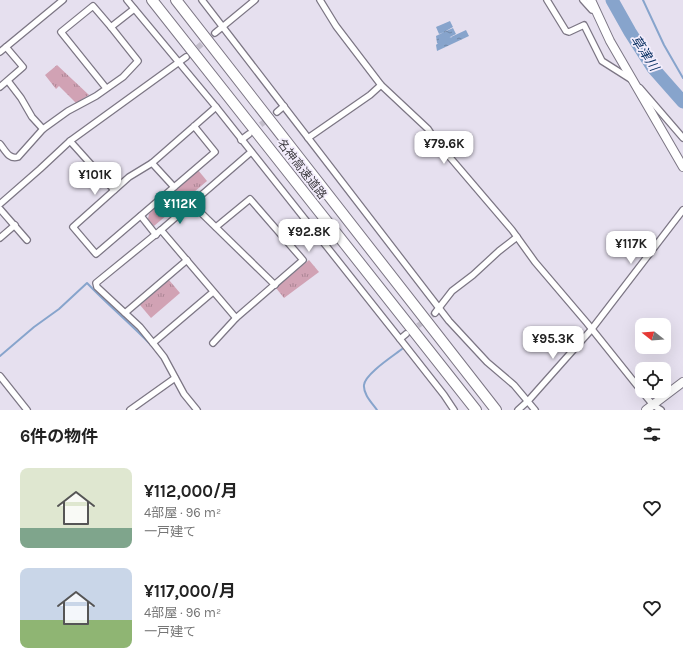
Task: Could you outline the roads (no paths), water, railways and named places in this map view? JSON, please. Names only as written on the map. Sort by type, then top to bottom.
[{"type":"highway","name":"名神高速道路","points":[[152,0],[476,410]]},
{"type":"highway","name":"名神高速道路","points":[[176,0],[496,410]]},
{"type":"main road","points":[[591,0],[610,41],[683,167]]},
{"type":"main road","points":[[646,410],[683,382]]},
{"type":"street","points":[[0,52],[63,0]]},
{"type":"street","points":[[127,0],[216,107],[444,395],[454,410]]},
{"type":"street","points":[[202,0],[449,320],[486,362],[514,385],[535,410]]},
{"type":"street","points":[[215,32],[255,0]]},
{"type":"street","points":[[320,0],[336,26],[381,85],[428,129],[436,141],[653,405],[661,410]]},
{"type":"street","points":[[547,0],[566,31],[569,32],[584,25],[602,61],[634,81],[683,138]]},
{"type":"street","points":[[583,0],[592,10],[596,10]]},
{"type":"street","points":[[0,144],[11,157],[16,158],[43,129],[68,111],[96,96],[123,77],[138,61],[112,27],[93,6],[61,32],[106,88]]},
{"type":"street","points":[[112,27],[134,9]]},
{"type":"street","points":[[0,87],[23,67],[6,47]]},
{"type":"street","points":[[0,204],[40,170],[70,141],[186,57]]},
{"type":"street","points":[[8,81],[22,98],[32,117],[43,129]]},
{"type":"street","points":[[308,138],[370,95],[381,85]]},
{"type":"street","points":[[277,112],[284,106]]},
{"type":"street","points":[[194,126],[215,152],[96,254],[73,227],[129,177],[152,163],[194,126],[216,107]]},
{"type":"street","points":[[241,140],[249,134]]},
{"type":"street","points":[[70,141],[114,190]]},
{"type":"street","points":[[196,410],[184,394],[164,357],[153,343],[125,313],[97,287],[96,283],[162,230],[251,152]]},
{"type":"street","points":[[152,163],[174,187]]},
{"type":"street","points":[[213,343],[236,318],[303,260],[250,199],[216,227]]},
{"type":"street","points":[[192,204],[275,285]]},
{"type":"street","points":[[0,209],[27,240]]},
{"type":"street","points":[[518,410],[528,401],[591,330],[683,210]]},
{"type":"street","points":[[141,216],[156,235]]},
{"type":"street","points":[[0,238],[15,225]]},
{"type":"street","points":[[162,230],[236,318]]},
{"type":"street","points":[[435,313],[452,291],[473,275],[499,251],[517,238]]},
{"type":"street","points":[[125,313],[187,260]]},
{"type":"street","points":[[153,343],[213,292]]},
{"type":"street","points":[[400,339],[406,334]]},
{"type":"street","points":[[0,376],[27,410]]},
{"type":"street","points":[[130,410],[175,378]]},
{"type":"water","points":[[450,21],[453,27],[439,34],[436,27]]},
{"type":"water","points":[[453,28],[456,34],[450,37],[452,38],[451,37],[466,30],[469,36],[437,51],[436,45],[438,43],[436,36]]},
{"type":"waterway","name":"草津川","points":[[612,0],[653,68],[683,102]]},
{"type":"waterway","points":[[643,0],[664,45],[683,78]]},
{"type":"waterway","points":[[0,356],[34,327],[59,309],[87,283],[151,345]]},
{"type":"waterway","points":[[377,410],[368,398],[364,385],[374,371],[402,349]]},
{"type":"tunnel","points":[[191,53],[215,33]]},
{"type":"tunnel","points":[[254,130],[277,112]]},
{"type":"tunnel","points":[[411,331],[435,313]]}]
